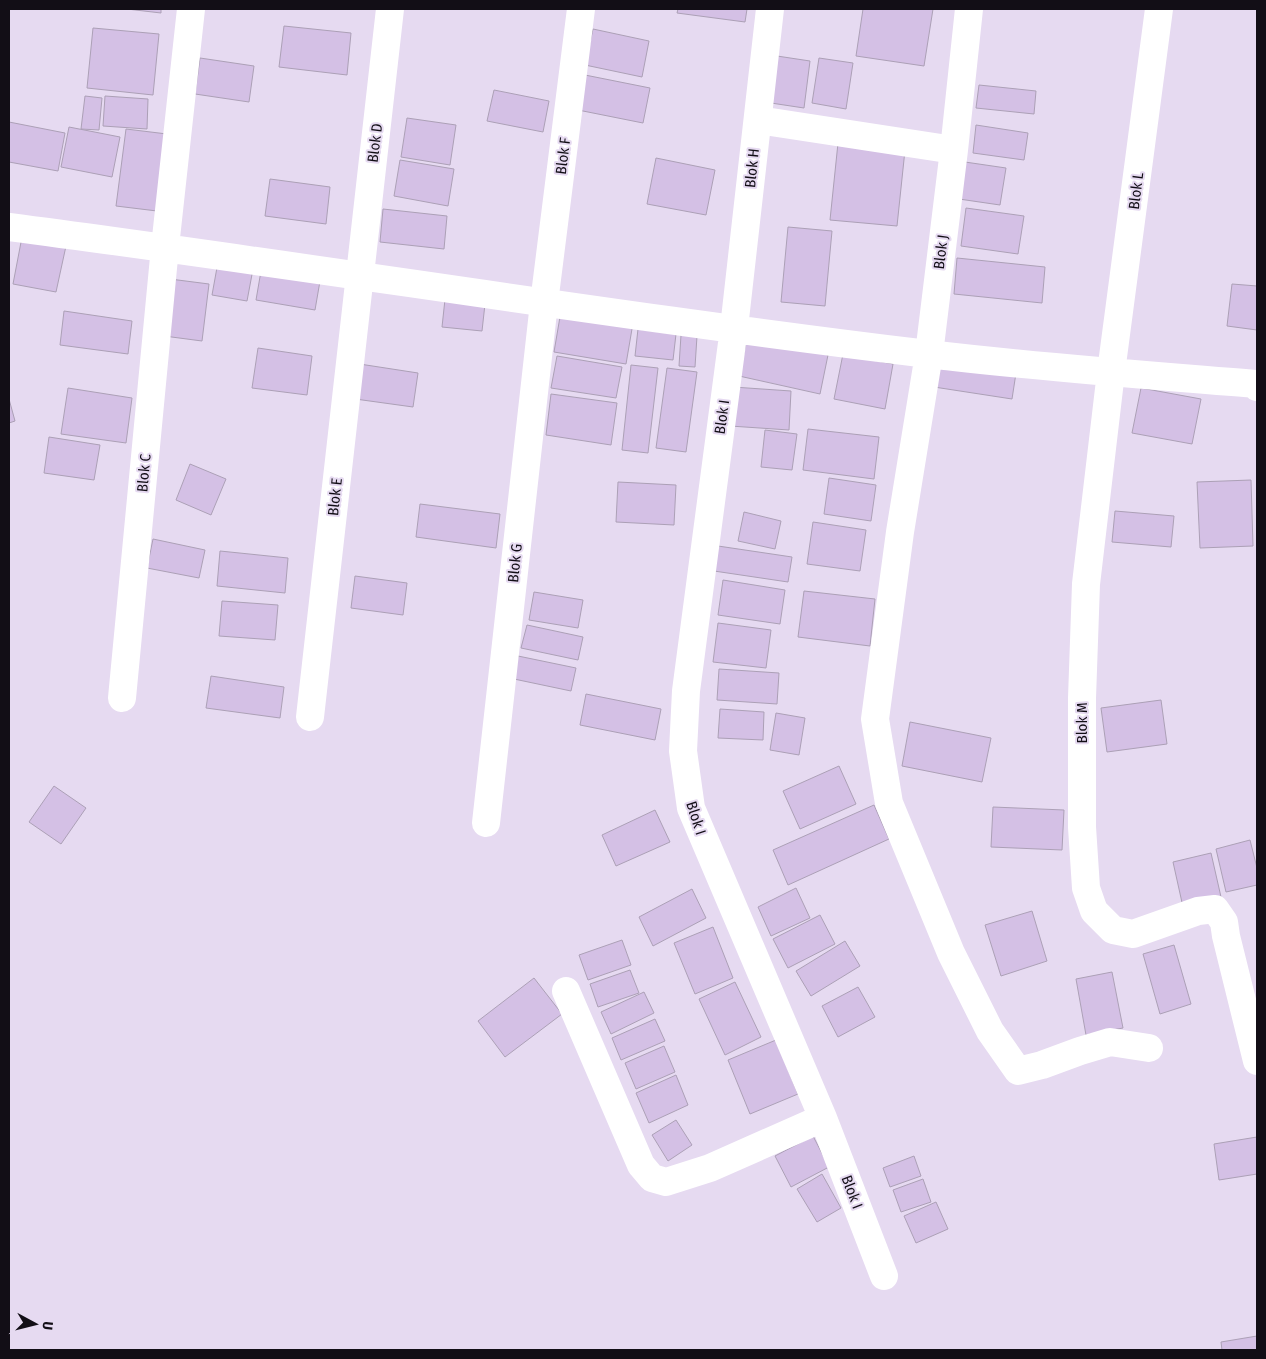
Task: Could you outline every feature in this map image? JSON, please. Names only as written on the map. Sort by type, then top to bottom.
[{"type":"street","name":"Blok C","points":[[122,698],[165,247],[191,9]]},
{"type":"street","name":"Blok D","points":[[360,277],[390,9]]},
{"type":"street","name":"Blok F","points":[[544,302],[581,9]]},
{"type":"street","name":"Blok H","points":[[734,328],[770,9]]},
{"type":"street","name":"Blok J","points":[[969,9],[929,354],[900,532],[876,719],[889,803],[951,953],[990,1031],[1018,1070],[1042,1065],[1110,1042],[1149,1048]]},
{"type":"street","name":"Blok L","points":[[1111,372],[1159,9]]},
{"type":"street","points":[[758,120],[954,150]]},
{"type":"street","points":[[9,227],[165,247],[360,277],[929,354],[1256,385]]},
{"type":"street","name":"Blok E","points":[[310,717],[360,277]]},
{"type":"street","name":"Blok G","points":[[486,823],[544,302]]},
{"type":"street","name":"Blok I","points":[[734,328],[686,691],[682,751],[690,808],[823,1118],[884,1276]]},
{"type":"street","name":"Blok M","points":[[1111,372],[1086,584],[1082,827],[1086,888],[1094,911],[1113,930],[1133,934],[1198,911],[1215,909],[1224,922],[1257,1060]]},
{"type":"street","points":[[566,991],[641,1165],[652,1178],[666,1182],[710,1168],[823,1118]]},
{"type":"building","points":[[127,9],[161,9],[161,13]]},
{"type":"building","points":[[678,9],[747,9],[745,22],[677,13]]},
{"type":"building","points":[[863,9],[933,9],[924,66],[856,56]]},
{"type":"building","points":[[284,26],[351,33],[347,75],[279,67]]},
{"type":"building","points":[[93,28],[159,34],[153,95],[87,88]]},
{"type":"building","points":[[593,29],[649,41],[642,77],[585,65]]},
{"type":"building","points":[[777,56],[810,61],[804,108],[771,103]]},
{"type":"building","points":[[200,58],[254,66],[249,102],[195,94]]},
{"type":"building","points":[[819,58],[853,63],[846,109],[812,103]]},
{"type":"building","points":[[585,75],[650,88],[643,123],[578,110]]},
{"type":"building","points":[[979,85],[1036,91],[1034,114],[976,108]]},
{"type":"building","points":[[494,90],[549,101],[543,132],[487,121]]},
{"type":"building","points":[[85,96],[102,98],[99,130],[81,129]]},
{"type":"building","points":[[105,96],[148,99],[147,129],[103,126]]},
{"type":"building","points":[[407,118],[456,125],[450,165],[401,157]]},
{"type":"building","points":[[9,122],[65,133],[58,171],[9,162]]},
{"type":"building","points":[[976,125],[1028,133],[1024,160],[973,153]]},
{"type":"building","points":[[69,127],[120,137],[112,177],[61,167]]},
{"type":"building","points":[[126,129],[167,134],[157,211],[116,206]]},
{"type":"building","points":[[838,143],[905,150],[897,226],[830,220]]},
{"type":"building","points":[[656,158],[715,170],[706,215],[647,204]]},
{"type":"building","points":[[400,160],[454,169],[448,206],[394,196]]},
{"type":"building","points":[[965,162],[1006,168],[1000,205],[959,199]]},
{"type":"building","points":[[270,179],[330,187],[326,224],[265,216]]},
{"type":"building","points":[[966,208],[1024,216],[1018,254],[961,246]]},
{"type":"building","points":[[383,209],[447,216],[444,249],[380,242]]},
{"type":"building","points":[[788,227],[832,231],[825,306],[781,302]]},
{"type":"building","points":[[22,237],[66,246],[56,292],[13,284]]},
{"type":"building","points":[[957,258],[1045,267],[1042,303],[954,294]]},
{"type":"building","points":[[218,262],[253,269],[247,301],[212,295]]},
{"type":"building","points":[[261,271],[320,281],[315,310],[256,300]]},
{"type":"building","points":[[170,279],[209,284],[202,341],[164,336]]},
{"type":"building","points":[[1232,284],[1257,286],[1257,330],[1227,326]]},
{"type":"building","points":[[446,290],[486,295],[482,331],[442,327]]},
{"type":"building","points":[[64,311],[132,321],[128,354],[60,345]]},
{"type":"building","points":[[561,311],[633,323],[626,364],[554,352]]},
{"type":"building","points":[[638,329],[676,334],[673,360],[635,356]]},
{"type":"building","points":[[681,335],[697,336],[695,367],[679,366]]},
{"type":"building","points":[[747,338],[828,355],[820,394],[739,376]]},
{"type":"building","points":[[258,348],[312,356],[307,395],[252,388]]},
{"type":"building","points":[[843,354],[893,364],[885,409],[834,399]]},
{"type":"building","points":[[557,356],[622,367],[616,398],[551,388]]},
{"type":"building","points":[[938,361],[1016,373],[1012,399],[934,387]]},
{"type":"building","points":[[353,363],[418,373],[413,407],[348,398]]},
{"type":"building","points":[[631,365],[658,368],[648,453],[622,450]]},
{"type":"building","points":[[667,368],[697,372],[686,452],[656,448]]},
{"type":"building","points":[[733,387],[791,391],[789,430],[730,426]]},
{"type":"building","points":[[68,388],[132,398],[126,443],[61,434]]},
{"type":"building","points":[[1141,388],[1201,399],[1192,444],[1132,433]]},
{"type":"building","points":[[551,394],[617,403],[611,445],[546,435]]},
{"type":"building","points":[[9,399],[15,421],[9,423]]},
{"type":"building","points":[[808,429],[879,437],[874,479],[803,470]]},
{"type":"building","points":[[765,430],[797,434],[792,470],[761,467]]},
{"type":"building","points":[[49,437],[100,445],[94,480],[44,473]]},
{"type":"building","points":[[190,464],[226,479],[211,515],[176,500]]},
{"type":"building","points":[[829,478],[876,485],[871,521],[824,514]]},
{"type":"building","points":[[1251,480],[1253,546],[1200,548],[1197,482]]},
{"type":"building","points":[[618,482],[676,485],[674,525],[616,522]]},
{"type":"building","points":[[420,504],[500,514],[496,548],[416,537]]},
{"type":"building","points":[[1115,511],[1174,516],[1171,547],[1112,542]]},
{"type":"building","points":[[744,512],[781,521],[775,549],[738,541]]},
{"type":"building","points":[[813,522],[866,530],[860,571],[807,564]]},
{"type":"building","points":[[153,539],[205,550],[199,578],[147,568]]},
{"type":"building","points":[[718,546],[792,557],[788,582],[714,571]]},
{"type":"building","points":[[220,551],[288,558],[285,593],[217,586]]},
{"type":"building","points":[[355,576],[407,583],[403,615],[351,608]]},
{"type":"building","points":[[723,580],[785,590],[780,624],[718,615]]},
{"type":"building","points":[[804,591],[875,599],[870,646],[798,637]]},
{"type":"building","points":[[534,592],[583,600],[578,628],[529,620]]},
{"type":"building","points":[[222,601],[278,605],[275,640],[219,636]]},
{"type":"building","points":[[718,623],[771,630],[766,668],[713,662]]},
{"type":"building","points":[[527,625],[583,637],[578,660],[521,648]]},
{"type":"building","points":[[518,656],[576,668],[571,691],[514,679]]},
{"type":"building","points":[[719,669],[779,673],[777,704],[717,700]]},
{"type":"building","points":[[211,676],[284,687],[280,718],[206,708]]},
{"type":"building","points":[[586,694],[661,709],[655,740],[580,725]]},
{"type":"building","points":[[1161,700],[1167,744],[1107,752],[1101,708]]},
{"type":"building","points":[[720,709],[764,712],[763,740],[718,738]]},
{"type":"building","points":[[776,713],[805,718],[799,755],[770,750]]},
{"type":"building","points":[[910,722],[991,738],[982,782],[902,766]]},
{"type":"building","points":[[839,766],[856,804],[800,829],[783,791]]},
{"type":"building","points":[[54,786],[86,808],[61,844],[29,822]]},
{"type":"building","points":[[874,805],[889,839],[788,885],[773,850]]},
{"type":"building","points":[[993,807],[1064,810],[1062,850],[991,847]]},
{"type":"building","points":[[655,810],[670,842],[616,866],[602,835]]},
{"type":"building","points":[[1250,840],[1257,868],[1257,885],[1226,892],[1216,849]]},
{"type":"building","points":[[1211,853],[1221,897],[1183,907],[1173,862]]},
{"type":"building","points":[[796,888],[810,918],[771,936],[758,907]]},
{"type":"building","points":[[692,889],[706,918],[653,946],[639,917]]},
{"type":"building","points":[[1032,911],[1047,961],[1001,976],[985,925]]},
{"type":"building","points":[[820,915],[835,944],[788,968],[773,939]]},
{"type":"building","points":[[713,927],[733,978],[695,994],[674,943]]},
{"type":"building","points":[[622,940],[631,965],[588,980],[579,955]]},
{"type":"building","points":[[845,941],[860,966],[811,996],[796,971]]},
{"type":"building","points":[[1174,945],[1191,1004],[1160,1014],[1143,954]]},
{"type":"building","points":[[630,970],[639,993],[598,1007],[590,984]]},
{"type":"building","points":[[1112,972],[1123,1028],[1086,1035],[1076,979]]},
{"type":"building","points":[[534,978],[562,1014],[505,1057],[478,1021]]},
{"type":"building","points":[[735,982],[761,1037],[725,1055],[699,999]]},
{"type":"building","points":[[858,987],[875,1017],[838,1037],[822,1006]]},
{"type":"building","points":[[644,992],[654,1013],[611,1034],[601,1012]]},
{"type":"building","points":[[655,1019],[665,1041],[621,1060],[612,1038]]},
{"type":"building","points":[[776,1040],[798,1094],[750,1114],[728,1060]]},
{"type":"building","points":[[664,1046],[675,1072],[636,1089],[625,1063]]},
{"type":"building","points":[[676,1075],[688,1105],[649,1123],[636,1093]]},
{"type":"building","points":[[676,1120],[692,1145],[668,1161],[652,1135]]},
{"type":"building","points":[[813,1136],[829,1167],[791,1187],[775,1156]]},
{"type":"building","points":[[1257,1137],[1257,1174],[1219,1180],[1214,1144]]},
{"type":"building","points":[[914,1156],[921,1176],[890,1187],[883,1168]]},
{"type":"building","points":[[822,1174],[841,1208],[817,1222],[797,1189]]},
{"type":"building","points":[[923,1179],[931,1202],[901,1212],[893,1190]]},
{"type":"building","points":[[936,1202],[948,1229],[916,1243],[904,1216]]},
{"type":"building","points":[[1257,1336],[1257,1350],[1222,1350],[1221,1342]]}]
